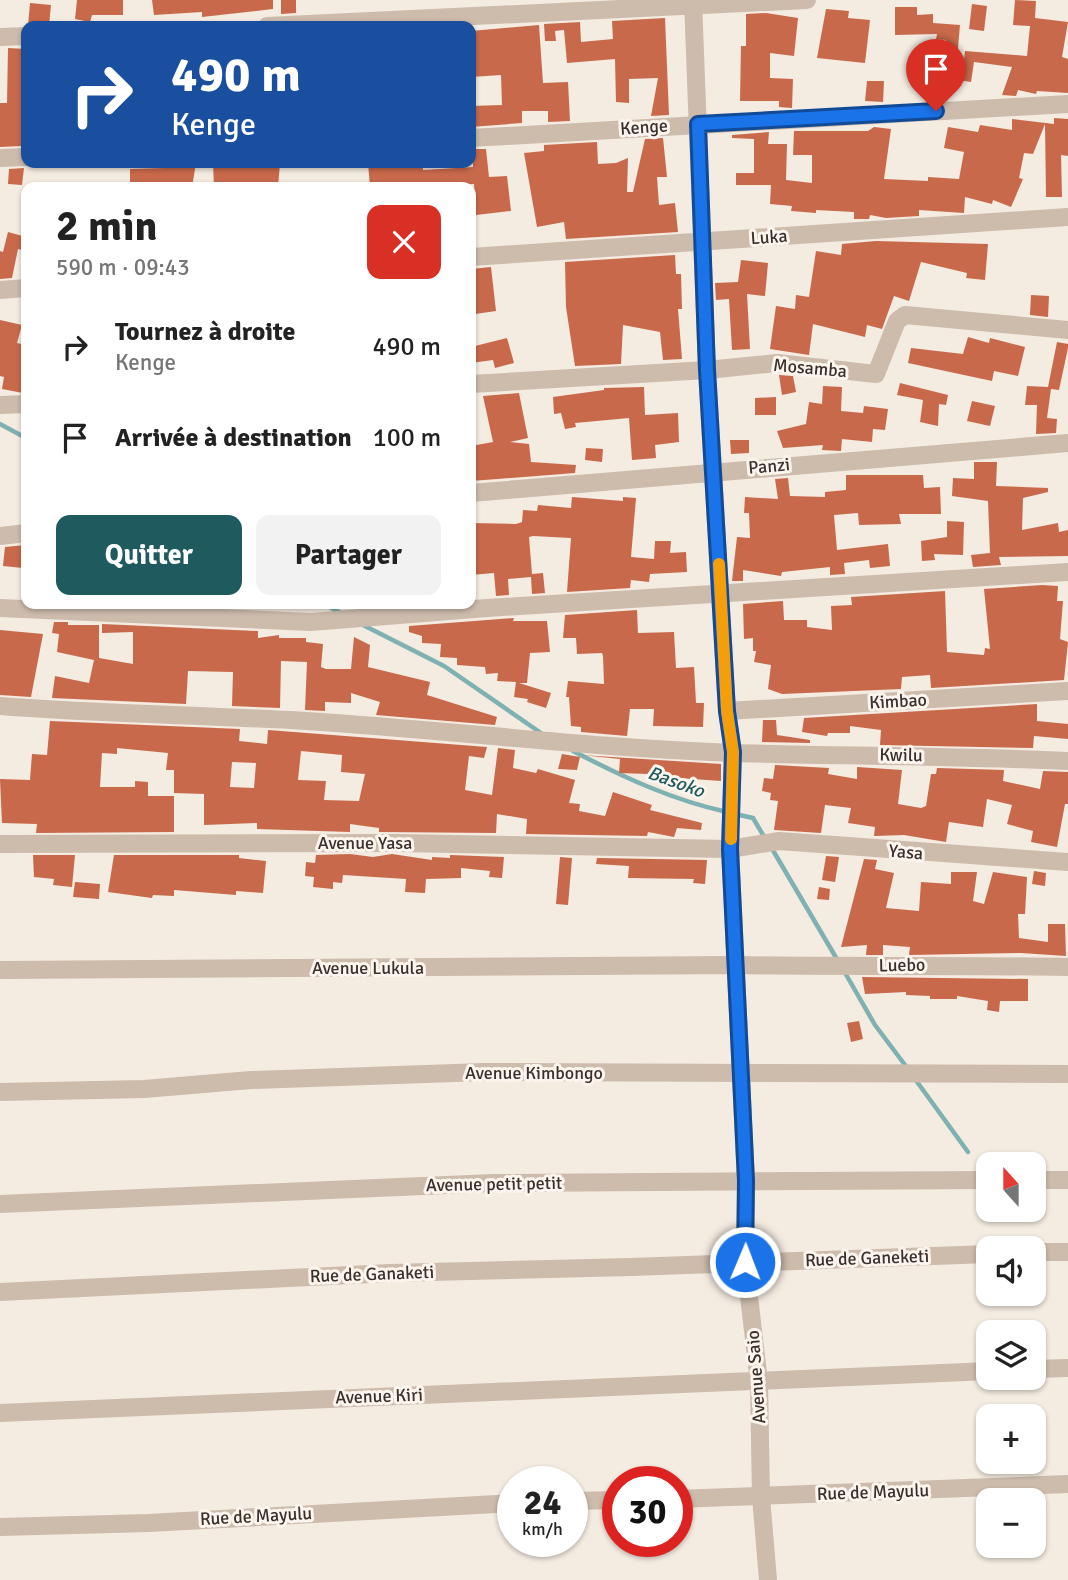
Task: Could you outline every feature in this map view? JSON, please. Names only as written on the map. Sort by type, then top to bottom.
[{"type":"street","points":[[360,21],[694,3],[807,0]]},
{"type":"street","name":"Avenue Saio","points":[[694,3],[707,370],[727,711],[733,752],[732,826],[738,849],[737,965],[739,1074],[746,1181],[745,1262],[759,1382],[761,1497],[768,1580]]},
{"type":"street","points":[[0,37],[21,36]]},
{"type":"street","name":"Kenge","points":[[476,138],[1068,104]]},
{"type":"street","points":[[0,158],[21,157]]},
{"type":"street","name":"Luka","points":[[476,257],[1068,217]]},
{"type":"street","points":[[0,290],[21,288]]},
{"type":"street","name":"Mosamba","points":[[476,384],[707,370],[777,363],[878,374],[897,321],[905,315],[1068,330]]},
{"type":"street","points":[[0,405],[21,404]]},
{"type":"street","name":"Panzi","points":[[476,493],[1068,443]]},
{"type":"street","points":[[0,536],[21,534]]},
{"type":"street","points":[[22,609],[311,622],[1068,572]]},
{"type":"street","points":[[0,608],[21,609]]},
{"type":"street","name":"Kimbao","points":[[727,711],[1068,691]]},
{"type":"street","name":"Kwilu","points":[[0,706],[113,715],[305,721],[559,743],[733,752],[1068,761]]},
{"type":"street","name":"Yasa","points":[[738,849],[779,841],[1068,862]]},
{"type":"street","name":"Avenue Yasa","points":[[0,844],[398,843],[738,849]]},
{"type":"street","name":"Luebo","points":[[737,965],[842,968],[888,964],[1068,967]]},
{"type":"street","name":"Avenue Lukula","points":[[0,970],[737,965]]},
{"type":"street","name":"Avenue Kimbongo","points":[[0,1092],[483,1072],[1068,1074]]},
{"type":"street","name":"Avenue petit petit","points":[[0,1204],[493,1183],[976,1180]]},
{"type":"street","points":[[1046,1180],[1068,1180]]},
{"type":"street","points":[[1046,1252],[1068,1252]]},
{"type":"street","name":"Rue de Ganeketi","points":[[745,1262],[976,1254]]},
{"type":"street","name":"Rue de Ganaketi","points":[[0,1292],[378,1273],[745,1262]]},
{"type":"street","points":[[1046,1369],[1068,1368]]},
{"type":"street","name":"Avenue Kiri","points":[[0,1413],[976,1372]]},
{"type":"street","name":"Rue de Mayulu","points":[[693,1499],[1068,1484]]},
{"type":"street","name":"Rue de Mayulu","points":[[0,1527],[149,1523],[497,1504]]},
{"type":"building","points":[[77,0],[123,0],[123,15],[92,15],[90,21],[75,19]]},
{"type":"building","points":[[152,0],[273,0],[273,9],[202,17],[202,12],[154,15]]},
{"type":"building","points":[[281,0],[296,0],[296,13],[281,14]]},
{"type":"building","points":[[1015,0],[1036,1],[1035,18],[1068,22],[1062,57],[1068,59],[1068,93],[1037,91],[1036,94],[1018,90],[1016,96],[1002,95],[1012,67],[974,62],[971,82],[940,77],[946,40],[936,39],[937,34],[895,35],[895,7],[917,7],[917,15],[933,14],[933,23],[960,25],[957,59],[964,60],[965,51],[1027,56],[1030,26],[1013,25]]},
{"type":"building","points":[[30,3],[51,5],[49,21],[28,21]]},
{"type":"building","points":[[972,4],[987,6],[984,31],[969,29]]},
{"type":"building","points":[[826,9],[849,11],[848,18],[870,20],[865,63],[817,58]]},
{"type":"building","points":[[766,13],[798,18],[794,56],[770,53],[770,78],[793,79],[792,108],[779,107],[779,101],[740,101],[741,46],[746,46],[746,14]]},
{"type":"building","points":[[665,18],[669,115],[651,116],[658,78],[629,79],[629,103],[616,102],[615,59],[567,63],[564,30],[555,31],[556,41],[545,41],[544,24],[580,22],[581,42],[613,39],[612,21]]},
{"type":"building","points":[[539,25],[543,83],[568,82],[570,121],[548,122],[548,111],[522,111],[522,123],[476,127],[476,106],[502,105],[501,75],[476,77],[476,31]]},
{"type":"building","points":[[8,48],[21,49],[21,146],[0,147],[0,103],[7,103]]},
{"type":"building","points":[[867,81],[884,81],[883,102],[865,101]]},
{"type":"building","points":[[1054,118],[1068,119],[1068,156],[1061,155],[1062,197],[1046,197],[1045,124],[1033,154],[1024,153],[1019,178],[1023,179],[1011,207],[993,200],[992,204],[965,197],[964,213],[919,210],[919,216],[886,218],[870,215],[869,219],[854,219],[854,212],[791,211],[792,206],[770,204],[771,185],[736,185],[736,173],[754,173],[754,139],[732,138],[732,135],[769,132],[768,144],[787,144],[786,180],[812,183],[812,155],[793,155],[794,131],[868,131],[874,127],[891,129],[884,179],[928,181],[928,177],[959,179],[964,152],[944,148],[948,127],[978,132],[980,125],[1012,130],[1012,119],[1054,124]]},
{"type":"building","points":[[663,138],[667,177],[657,177],[659,205],[675,203],[678,232],[566,239],[564,222],[537,227],[524,153],[544,151],[544,145],[597,142],[598,164],[616,163],[628,158],[627,192],[633,192],[645,139]]},
{"type":"building","points":[[476,149],[486,149],[489,177],[507,176],[511,211],[476,215],[476,182],[370,182],[368,168],[476,168]]},
{"type":"building","points":[[24,168],[21,185],[8,184],[9,169]]},
{"type":"building","points":[[195,168],[193,182],[130,182],[130,169]]},
{"type":"building","points":[[213,168],[280,168],[278,182],[214,182]]},
{"type":"building","points":[[8,232],[21,236],[21,250],[18,249],[12,278],[0,279],[0,251],[3,252]]},
{"type":"building","points":[[876,241],[988,244],[985,280],[966,278],[967,273],[921,262],[909,301],[894,296],[882,329],[867,325],[865,337],[813,324],[809,355],[770,349],[776,306],[795,309],[796,295],[809,297],[816,251],[841,255],[842,244]]},
{"type":"building","points":[[675,255],[676,274],[681,274],[682,309],[678,309],[682,359],[663,360],[660,332],[623,325],[621,364],[575,366],[566,307],[565,262]]},
{"type":"building","points":[[741,260],[768,263],[765,296],[747,294],[750,349],[732,350],[729,299],[716,300],[715,283],[738,282]]},
{"type":"building","points":[[491,267],[496,311],[476,314],[476,268]]},
{"type":"building","points":[[1031,295],[1049,296],[1048,317],[1030,315]]},
{"type":"building","points":[[0,320],[21,325],[17,343],[21,344],[21,393],[2,389],[4,377],[0,376]]},
{"type":"building","points":[[968,337],[989,343],[990,338],[1025,347],[1018,376],[994,371],[992,381],[908,363],[911,348],[963,354]]},
{"type":"building","points":[[507,338],[514,363],[495,368],[493,360],[476,362],[476,346]]},
{"type":"building","points":[[1057,342],[1068,344],[1068,348],[1059,390],[1051,389],[1047,418],[1057,419],[1056,433],[1036,434],[1037,405],[1025,405],[1027,386],[1048,387]]},
{"type":"building","points":[[779,375],[793,376],[796,392],[782,395]]},
{"type":"building","points":[[900,383],[948,395],[946,405],[939,404],[938,426],[920,422],[923,400],[897,395]]},
{"type":"building","points":[[823,386],[842,387],[841,411],[863,413],[864,406],[888,409],[885,430],[873,429],[872,442],[842,439],[841,451],[822,450],[823,445],[783,448],[777,431],[806,424],[809,402],[822,404]]},
{"type":"building","points":[[644,387],[645,415],[678,413],[679,442],[655,445],[656,458],[632,460],[629,418],[575,423],[576,427],[565,429],[561,413],[554,414],[553,397],[604,388]]},
{"type":"building","points":[[519,393],[528,438],[510,442],[529,444],[531,462],[576,465],[575,473],[476,481],[476,445],[493,442],[483,396]]},
{"type":"building","points":[[776,397],[776,415],[755,415],[755,398]]},
{"type":"building","points":[[972,401],[995,406],[990,426],[967,421]]},
{"type":"building","points":[[730,440],[749,440],[749,453],[731,454]]},
{"type":"building","points":[[586,448],[603,449],[602,462],[585,460]]},
{"type":"building","points":[[974,462],[997,462],[996,486],[1048,488],[1048,492],[1023,498],[1022,530],[1058,523],[1059,532],[1068,530],[1068,556],[999,557],[1001,565],[973,567],[971,555],[990,553],[988,501],[952,496],[953,478],[974,479]]},
{"type":"building","points":[[846,475],[923,475],[924,488],[940,487],[941,514],[899,514],[901,524],[859,525],[858,513],[834,515],[837,550],[888,544],[890,566],[870,568],[869,560],[844,563],[845,574],[830,575],[830,567],[782,572],[781,576],[743,570],[743,581],[732,581],[737,537],[750,538],[749,513],[744,513],[745,497],[778,499],[775,479],[788,478],[790,496],[825,497],[825,492],[846,490]]},
{"type":"building","points":[[572,497],[623,501],[623,497],[636,498],[631,557],[654,559],[655,541],[671,541],[670,553],[686,552],[687,572],[650,574],[649,582],[631,580],[630,588],[567,592],[571,538],[533,536],[529,537],[532,574],[543,573],[545,593],[532,594],[531,577],[508,579],[509,595],[496,596],[494,573],[476,575],[476,523],[516,524],[522,522],[523,510],[537,511],[538,505],[571,508]]},
{"type":"building","points":[[947,521],[964,522],[963,555],[934,554],[935,560],[922,561],[921,541],[947,537]]},
{"type":"building","points":[[21,545],[21,568],[3,566],[5,547]]},
{"type":"building","points":[[1058,586],[1057,601],[1063,601],[1060,639],[1068,642],[1064,680],[931,688],[930,675],[902,677],[901,689],[782,694],[768,689],[771,665],[754,662],[756,651],[753,651],[753,638],[744,639],[743,604],[783,601],[784,620],[807,620],[807,627],[832,630],[831,606],[852,605],[851,597],[945,591],[947,652],[984,655],[985,648],[990,649],[984,589]]},
{"type":"building","points":[[637,610],[638,633],[674,632],[676,668],[694,667],[696,703],[704,703],[703,727],[653,726],[654,709],[630,709],[627,736],[581,732],[581,727],[571,726],[569,697],[566,697],[568,681],[604,684],[603,656],[602,653],[577,654],[576,638],[563,638],[565,615]]},
{"type":"building","points":[[514,618],[513,621],[547,621],[550,652],[530,653],[527,683],[519,683],[551,693],[546,708],[527,702],[528,699],[514,697],[516,682],[497,681],[498,673],[486,674],[485,667],[457,665],[457,658],[440,657],[441,644],[422,643],[422,636],[409,632],[409,626]]},
{"type":"building","points":[[54,622],[99,625],[99,658],[133,664],[133,632],[102,633],[102,624],[258,631],[258,638],[279,635],[279,638],[306,638],[306,642],[323,644],[321,667],[326,669],[351,669],[354,637],[370,645],[368,667],[430,682],[427,695],[497,717],[495,725],[376,715],[380,702],[351,693],[351,703],[325,702],[325,711],[305,710],[307,662],[281,661],[280,708],[232,706],[233,672],[188,671],[186,704],[52,698],[55,676],[89,683],[94,660],[57,652],[59,634],[52,633]]},
{"type":"building","points":[[0,630],[43,634],[31,697],[0,695]]},
{"type":"building","points":[[1037,704],[1037,721],[1068,724],[1068,739],[1034,736],[1033,748],[880,745],[881,730],[850,726],[850,733],[828,733],[827,736],[802,732],[804,718]]},
{"type":"building","points":[[763,720],[776,720],[777,735],[810,740],[810,743],[762,742]]},
{"type":"building","points":[[50,721],[240,729],[239,741],[267,744],[268,730],[487,747],[484,758],[469,756],[465,790],[492,795],[498,748],[515,750],[513,768],[536,773],[538,769],[575,780],[569,803],[580,804],[579,811],[605,816],[613,792],[652,805],[650,810],[702,823],[701,830],[677,828],[674,837],[648,832],[647,836],[526,834],[527,819],[497,814],[496,833],[379,832],[379,828],[350,824],[350,832],[257,829],[257,823],[204,825],[204,794],[174,793],[174,770],[166,770],[168,753],[117,748],[117,754],[102,753],[100,787],[135,787],[135,781],[148,782],[148,796],[174,796],[174,832],[36,833],[37,824],[2,823],[0,779],[30,780],[32,754],[47,755]],"holes":[[[301,751],[342,755],[341,772],[365,774],[359,801],[324,800],[326,781],[298,780]],[[232,762],[256,763],[254,788],[230,787]]]},
{"type":"building","points":[[562,754],[580,757],[577,770],[558,769]]},
{"type":"building","points":[[581,755],[721,764],[721,781],[678,778],[677,784],[648,779],[648,774],[619,773],[620,759]]},
{"type":"building","points":[[775,765],[829,768],[828,774],[857,779],[857,767],[902,770],[898,804],[921,808],[926,806],[931,774],[936,774],[937,768],[1004,770],[1003,781],[1040,789],[1043,771],[1068,772],[1068,804],[1065,804],[1057,847],[1031,842],[1033,831],[1007,824],[1012,805],[987,799],[983,827],[949,822],[946,842],[904,835],[874,836],[875,827],[848,823],[851,808],[825,805],[821,833],[774,830],[778,801],[770,800],[771,793],[762,791],[764,778],[773,779]]},
{"type":"building","points":[[350,854],[373,857],[392,854],[432,860],[432,857],[450,858],[450,855],[504,857],[502,878],[489,877],[490,871],[461,868],[461,878],[426,879],[425,893],[405,892],[406,879],[343,875],[342,883],[333,882],[333,889],[313,887],[314,877],[305,876],[306,862],[315,863],[316,855]]},
{"type":"building","points":[[33,855],[75,855],[72,887],[53,885],[54,879],[34,877]]},
{"type":"building","points":[[114,855],[239,855],[239,858],[266,861],[263,893],[236,891],[236,895],[174,890],[174,896],[153,895],[152,898],[108,892]]},
{"type":"building","points":[[826,856],[839,857],[835,882],[822,880]]},
{"type":"building","points":[[560,857],[572,858],[568,905],[556,904]]},
{"type":"building","points":[[597,858],[707,860],[705,884],[693,883],[694,879],[628,878],[629,866],[596,864]]},
{"type":"building","points":[[864,859],[877,860],[875,869],[894,873],[886,908],[919,911],[921,882],[951,884],[951,872],[977,872],[973,901],[984,904],[993,872],[1027,877],[1025,914],[1018,914],[1019,938],[1048,942],[1048,924],[1065,924],[1066,956],[1021,953],[909,955],[910,947],[883,945],[883,955],[866,955],[867,945],[841,947]]},
{"type":"building","points":[[1034,871],[1046,873],[1045,886],[1032,884]]},
{"type":"building","points":[[75,882],[100,884],[99,899],[73,897]]},
{"type":"building","points":[[819,887],[830,889],[829,900],[817,899]]},
{"type":"building","points":[[862,977],[1028,979],[1028,1001],[1000,1001],[999,1012],[987,1010],[988,1001],[957,996],[957,999],[930,999],[930,996],[906,995],[906,992],[865,994]]},
{"type":"building","points":[[859,1021],[863,1039],[851,1042],[847,1023]]},
{"type":"waterway","name":"Basoko","points":[[0,424],[21,435]]},
{"type":"waterway","name":"Basoko","points":[[333,609],[341,613]]},
{"type":"waterway","name":"Basoko","points":[[361,624],[444,666],[541,733]]},
{"type":"waterway","name":"Basoko","points":[[573,751],[648,787],[727,812]]},
{"type":"waterway","name":"Basoko","points":[[735,814],[753,818],[766,840]]},
{"type":"waterway","name":"Basoko","points":[[771,847],[838,961]]},
{"type":"waterway","name":"Basoko","points":[[844,971],[875,1025],[908,1069]]},
{"type":"waterway","name":"Basoko","points":[[915,1079],[968,1152]]},
{"type":"slow traffic","points":[[719,564],[727,711],[733,752],[731,839]]},
{"type":"route","points":[[745,1262],[746,1181],[730,849],[733,752],[727,711],[707,370],[698,124],[936,111]]}]
